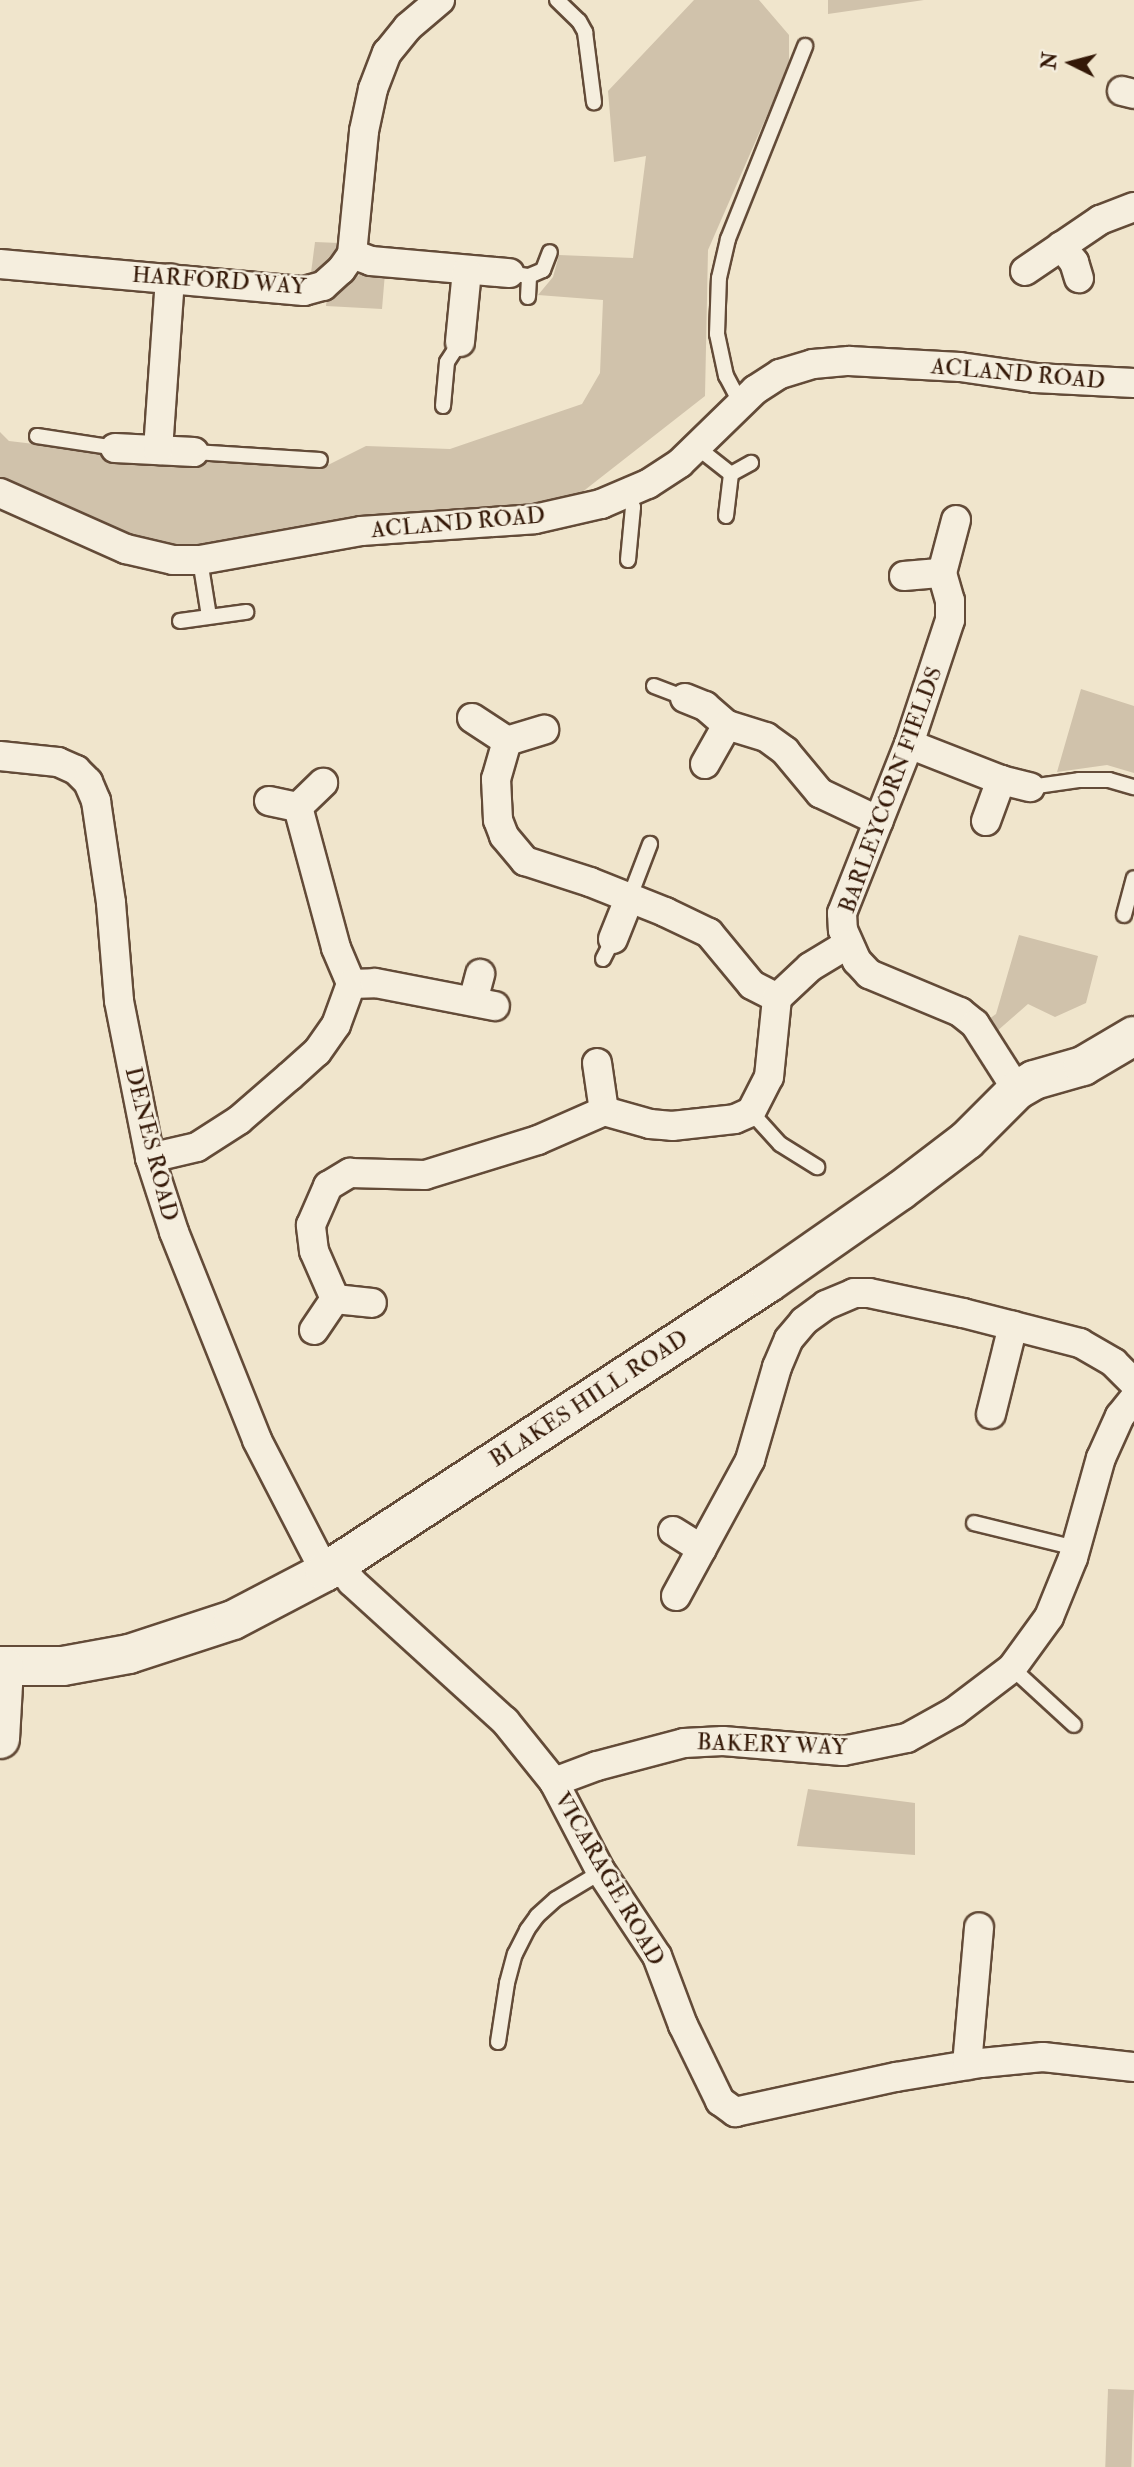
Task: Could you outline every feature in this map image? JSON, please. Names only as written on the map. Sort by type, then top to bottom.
[{"type":"street","points":[[440,0],[408,27],[387,53],[373,89],[364,131],[352,254],[371,261],[519,274]]},
{"type":"street","points":[[1024,271],[1100,220],[1134,207]]},
{"type":"street","points":[[1061,246],[1074,262],[1079,278]]},
{"type":"street","name":"HARFORD WAY","points":[[0,264],[304,291],[323,286],[341,270],[352,254]]},
{"type":"street","points":[[460,342],[467,271]]},
{"type":"street","points":[[158,450],[170,278]]},
{"type":"street","name":"ACLAND ROAD","points":[[0,493],[127,548],[173,560],[200,560],[361,531],[535,519],[628,494],[648,484],[698,448],[740,402],[780,374],[813,364],[849,361],[960,367],[1048,379],[1134,383]]},
{"type":"street","points":[[115,448],[194,452]]},
{"type":"street","name":"BARLEYCORN FIELDS","points":[[956,520],[942,573],[950,601],[950,620],[909,744],[842,913],[843,930],[848,944],[870,974],[960,1012],[975,1024],[1017,1090]]},
{"type":"street","points":[[904,576],[942,573]]},
{"type":"street","points":[[685,698],[705,706],[727,725],[766,737],[785,751],[820,793],[879,821]]},
{"type":"street","points":[[472,718],[508,741],[544,730]]},
{"type":"street","points":[[705,764],[727,725]]},
{"type":"street","points":[[508,741],[496,779],[495,802],[504,836],[525,861],[590,882],[709,933],[752,985],[777,998]]},
{"type":"street","points":[[909,744],[1001,780],[1030,788]]},
{"type":"street","name":"DENES ROAD","points":[[0,756],[58,762],[76,769],[88,782],[96,801],[109,890],[119,1001],[150,1158],[174,1232],[257,1440],[332,1568]]},
{"type":"street","points":[[986,821],[1001,780]]},
{"type":"street","points":[[298,807],[323,783]]},
{"type":"street","points":[[269,801],[298,807]]},
{"type":"street","points":[[150,1158],[197,1147],[239,1120],[317,1052],[336,1025],[351,984],[336,948],[298,807]]},
{"type":"street","points":[[608,949],[629,899]]},
{"type":"street","points":[[335,1299],[314,1251],[311,1225],[328,1186],[350,1173],[425,1175],[538,1140],[604,1111],[650,1124],[672,1126],[735,1119],[751,1112],[769,1077],[777,998],[810,967],[848,944]]},
{"type":"street","points":[[351,984],[375,983],[482,994]]},
{"type":"street","name":"BLAKES HILL ROAD","points":[[2,1666],[63,1666],[163,1643],[233,1620],[332,1568],[768,1283],[900,1191],[967,1140],[1017,1090],[1034,1080],[1083,1066],[1134,1036]]},
{"type":"street","points":[[597,1063],[604,1111]]},
{"type":"street","points":[[676,1596],[750,1460],[777,1367],[789,1339],[804,1321],[825,1305],[854,1293],[869,1293],[1013,1326],[1080,1343],[1114,1363],[1134,1383]]},
{"type":"street","points":[[335,1299],[372,1303]]},
{"type":"street","points":[[314,1329],[335,1299]]},
{"type":"street","points":[[991,1414],[1013,1326]]},
{"type":"street","name":"BAKERY WAY","points":[[554,1782],[597,1766],[684,1743],[723,1741],[843,1751],[907,1738],[959,1721],[1012,1668],[1049,1617],[1076,1548],[1101,1458],[1120,1416],[1134,1399]]},
{"type":"street","points":[[673,1531],[702,1549]]},
{"type":"street","name":"VICARAGE ROAD","points":[[332,1568],[352,1582],[505,1721],[554,1782],[601,1872],[657,1956],[683,2025],[720,2101],[734,2112],[846,2087],[967,2065],[1043,2057],[1134,2067]]},
{"type":"street","points":[[0,1739],[2,1666]]},
{"type":"street","points":[[967,2065],[979,1928]]},
{"type":"lane","points":[[557,0],[579,21],[585,32],[594,102]]},
{"type":"lane","points":[[740,402],[726,376],[718,334],[719,278],[727,239],[805,46]]},
{"type":"lane","points":[[528,297],[519,274],[543,270],[550,252]]},
{"type":"lane","points":[[443,406],[447,362],[460,342]]},
{"type":"lane","points":[[37,436],[115,448]]},
{"type":"lane","points":[[698,448],[731,474]]},
{"type":"lane","points":[[194,452],[320,460]]},
{"type":"lane","points":[[731,474],[751,463]]},
{"type":"lane","points":[[726,516],[731,474]]},
{"type":"lane","points":[[628,494],[633,507],[628,560]]},
{"type":"lane","points":[[200,560],[209,616]]},
{"type":"lane","points":[[180,621],[246,612]]},
{"type":"lane","points":[[654,686],[685,698]]},
{"type":"lane","points":[[1030,788],[1079,780],[1109,780],[1134,787]]},
{"type":"lane","points":[[629,899],[650,844]]},
{"type":"lane","points":[[1124,915],[1134,878]]},
{"type":"lane","points":[[751,1112],[780,1144],[817,1167]]},
{"type":"lane","points":[[974,1522],[1076,1548]]},
{"type":"lane","points":[[1012,1668],[1074,1726]]},
{"type":"lane","points":[[498,2042],[514,1954],[527,1930],[537,1916],[556,1899],[601,1872]]},
{"type":"shaded area","points":[[694,0],[759,0],[789,35],[789,65],[708,250],[705,396],[581,493],[510,507],[336,523],[192,548],[127,537],[0,478],[0,432],[9,441],[153,458],[326,466],[366,446],[450,449],[582,404],[600,373],[603,300],[538,295],[553,277],[559,255],[633,258],[646,156],[614,162],[608,91]]},
{"type":"shaded area","points":[[828,0],[924,0],[828,14]]},
{"type":"shaded area","points":[[315,242],[339,243],[334,255],[324,267],[311,273]]},
{"type":"shaded area","points":[[364,272],[385,273],[382,309],[326,306],[327,296]]},
{"type":"shaded area","points":[[1081,689],[1134,706],[1134,773],[1107,765],[1057,772]]},
{"type":"shaded area","points":[[1019,935],[1098,956],[1086,1003],[1055,1017],[1028,1004],[996,1032],[989,1019],[996,1014]]},
{"type":"shaded area","points":[[808,1789],[915,1803],[915,1855],[797,1846]]},
{"type":"shaded area","points":[[1108,2389],[1134,2390],[1131,2467],[1105,2467]]}]
